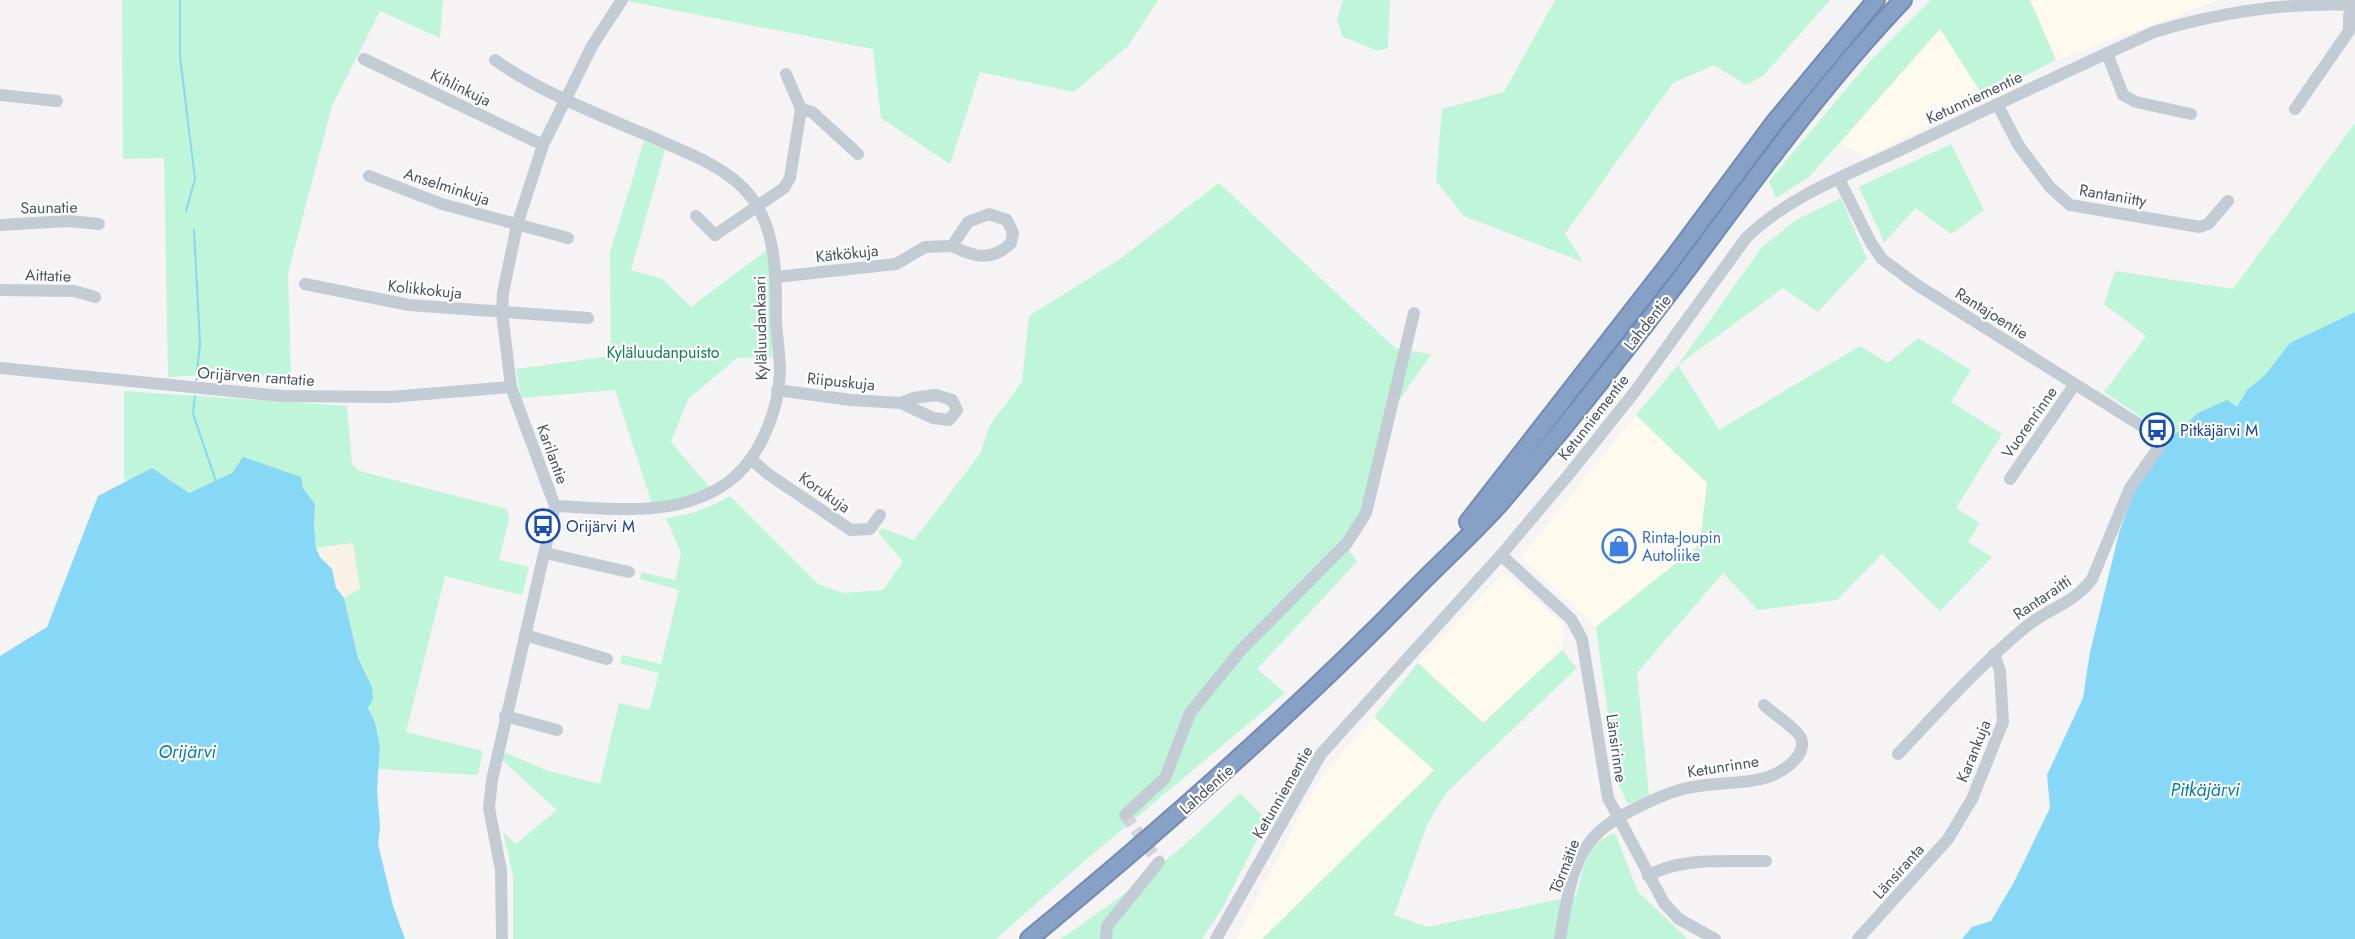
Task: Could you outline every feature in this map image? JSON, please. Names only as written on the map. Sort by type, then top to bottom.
[{"type":"highway","name":"Lahdentie","points":[[1375,630],[1490,495],[1672,260],[1774,123],[1876,0]]},
{"type":"highway","name":"Lahdentie","points":[[1029,939],[1148,841],[1270,731],[1375,630],[1501,501],[1624,351],[1788,133],[1862,43],[1902,0]]},
{"type":"street","name":"Karilantie","points":[[502,939],[501,870],[489,808],[492,780],[555,506],[511,387],[502,312],[517,225],[543,145],[592,46],[622,0]]},
{"type":"street","name":"Ketunniementie","points":[[1216,939],[1321,754],[1501,555],[1634,394],[1746,238],[1766,219],[1786,205],[1839,179],[2154,32],[2194,20],[2252,8],[2304,3],[2354,5]]},
{"type":"street","points":[[2295,109],[2349,31],[2349,16],[2354,5]]},
{"type":"street","points":[[2107,53],[2123,95],[2129,100],[2190,114]]},
{"type":"street","name":"Kihlinkuja","points":[[364,59],[543,145]]},
{"type":"street","name":"Kyläluudankaari","points":[[495,60],[507,69],[565,98],[694,156],[738,183],[759,206],[771,239],[776,277],[780,373],[765,434],[751,459],[727,483],[698,498],[674,506],[603,510],[555,506]]},
{"type":"street","points":[[696,216],[715,235],[784,188],[790,178],[801,109],[786,74]]},
{"type":"street","points":[[0,95],[31,96],[57,101]]},
{"type":"street","name":"Rantaniitty","points":[[1997,104],[2019,146],[2050,187],[2070,205],[2200,227],[2208,224],[2228,201]]},
{"type":"street","points":[[801,109],[812,112],[858,154]]},
{"type":"street","name":"Anselminkuja","points":[[369,176],[442,204],[568,238]]},
{"type":"street","name":"Rantajoentie","points":[[1839,179],[1871,243],[1882,259],[1917,285],[2164,440]]},
{"type":"street","name":"Kätkökuja","points":[[776,277],[896,264],[925,246],[952,246],[972,256],[992,256],[1011,243],[1013,233],[1007,220],[989,214],[968,222],[952,246]]},
{"type":"street","name":"Saunatie","points":[[0,225],[69,221],[99,224]]},
{"type":"street","name":"Kolikkokuja","points":[[305,284],[345,294],[409,305],[588,318]]},
{"type":"street","name":"Aittatie","points":[[0,290],[74,291],[95,297]]},
{"type":"street","points":[[1125,815],[1165,778],[1190,713],[1241,650],[1347,543],[1366,513],[1414,313]]},
{"type":"street","name":"Orijärven rantatie","points":[[0,368],[293,396],[390,397],[511,387]]},
{"type":"street","name":"Vuorenrinne","points":[[2010,478],[2026,452],[2076,384]]},
{"type":"street","name":"Riipuskuja","points":[[777,390],[851,400],[901,403]]},
{"type":"street","name":"Rantaraitti","points":[[1898,754],[1994,654],[2028,624],[2075,598],[2085,589],[2092,579],[2130,488],[2164,440]]},
{"type":"street","name":"Korukuja","points":[[751,459],[768,474],[851,531],[870,529],[880,515]]},
{"type":"street","points":[[545,553],[629,572]]},
{"type":"street","name":"Länsirinne","points":[[1501,555],[1571,619],[1582,639],[1605,786],[1619,819],[1664,903],[1679,919],[1715,939]]},
{"type":"street","points":[[525,635],[607,659]]},
{"type":"street","name":"Karankuja","points":[[1959,822],[1972,799],[2003,722],[2000,671],[1994,654]]},
{"type":"street","name":"Ketunrinne","points":[[1619,819],[1668,793],[1684,788],[1761,779],[1778,772],[1799,756],[1803,744],[1800,735],[1764,705]]},
{"type":"street","points":[[506,716],[557,730]]},
{"type":"street","name":"Törmätie","points":[[1560,939],[1569,891],[1581,858],[1599,831],[1619,819]]},
{"type":"street","name":"Länsiranta","points":[[1858,939],[1921,871],[1959,822]]},
{"type":"street","points":[[1648,876],[1672,866],[1701,862],[1766,861]]},
{"type":"street","points":[[1106,939],[1107,926],[1159,862]]},
{"type":"shaded area","points":[[2030,0],[2219,0],[2056,60]]},
{"type":"shaded area","points":[[1940,28],[1984,97],[1865,157],[1841,143]]},
{"type":"shaded area","points":[[1636,415],[1707,483],[1700,544],[1596,627],[1521,557]]},
{"type":"shaded area","points":[[1504,573],[1564,625],[1562,650],[1483,723],[1418,663]]},
{"type":"shaded area","points":[[1374,717],[1434,770],[1262,939],[1236,939],[1317,783]]},
{"type":"green space","points":[[122,0],[443,0],[440,38],[380,11],[332,106],[288,273],[291,377],[226,374],[168,377],[164,158],[123,159]]},
{"type":"green space","points":[[622,0],[1158,0],[1128,46],[1074,92],[980,72],[950,164],[881,118],[873,49]]},
{"type":"green space","points":[[1343,0],[1390,0],[1388,48],[1378,51],[1343,37],[1337,20]]},
{"type":"green space","points":[[1555,0],[1830,0],[1763,76],[1746,85],[1714,65],[1673,83],[1565,234],[1583,262],[1464,216],[1436,181],[1442,109],[1504,92]]},
{"type":"green space","points":[[1931,0],[2030,0],[2056,60],[1984,97],[1940,29],[1810,176],[1776,198],[1769,181],[1868,63]]},
{"type":"green space","points":[[2355,123],[2355,312],[2290,343],[2264,376],[2247,390],[2237,407],[2198,413],[2172,437],[2104,392],[2146,336],[2104,304],[2115,271],[2233,289]]},
{"type":"green space","name":"Kyläluudanpuisto","points":[[644,141],[665,150],[631,270],[662,279],[691,307],[767,250],[771,272],[772,357],[737,358],[688,399],[671,442],[711,489],[699,495],[652,504],[615,390],[521,398],[516,369],[611,356],[610,252]]},
{"type":"green space","points":[[1951,144],[1984,210],[1951,234],[1916,208],[1884,242],[1859,187]]},
{"type":"green space","points":[[1219,183],[1395,348],[1431,354],[1391,412],[1350,551],[1357,562],[1257,669],[1285,693],[1082,863],[996,939],[513,939],[513,876],[503,832],[516,844],[557,810],[501,759],[503,752],[549,771],[600,784],[619,703],[649,710],[659,673],[620,663],[622,655],[661,664],[679,590],[640,579],[642,572],[675,580],[681,553],[666,518],[699,510],[730,496],[818,584],[843,593],[883,590],[903,562],[878,532],[882,528],[914,540],[980,454],[990,425],[1022,382],[1029,316],[1120,259]]},
{"type":"green space","points":[[1841,198],[1867,259],[1818,312],[1783,288],[1678,365],[1762,247],[1796,220]]},
{"type":"green space","points":[[1918,338],[1971,370],[1951,402],[2002,434],[1956,508],[1980,523],[1968,542],[1992,557],[1940,611],[1882,554],[1837,600],[1758,610],[1723,573],[1637,673],[1649,795],[1628,804],[1617,781],[1596,627],[1700,544],[1707,483],[1636,415],[1678,365],[1719,430],[1860,346],[1888,363]]},
{"type":"green space","points":[[124,391],[347,406],[352,464],[359,471],[507,509],[509,519],[499,560],[529,567],[522,595],[445,576],[406,732],[483,751],[478,775],[379,769],[380,747],[375,722],[368,707],[372,687],[358,658],[344,598],[360,589],[353,543],[316,548],[315,504],[303,488],[300,477],[232,473],[189,493],[152,468],[128,481],[124,478]]},
{"type":"green space","points":[[1562,650],[1577,668],[1447,792],[1428,823],[1394,915],[1427,927],[1576,896],[1584,866],[1592,850],[1605,837],[1615,833],[1638,892],[1688,939],[1262,939],[1434,770],[1374,717],[1418,663],[1483,723]]},
{"type":"green space","points":[[1240,793],[1267,820],[1223,907],[1202,939],[1060,939],[1108,906],[1154,870]]},
{"type":"sand","points":[[353,543],[360,589],[344,598],[336,588],[329,566],[320,557],[316,548]]},
{"type":"water","name":"Pitkäjärvi","points":[[2355,312],[2355,939],[1962,939],[1972,927],[1991,921],[2014,882],[2050,808],[2047,775],[2083,698],[2090,652],[2119,533],[2138,481],[2172,437],[2198,413],[2227,400],[2237,407],[2247,390],[2264,376],[2290,343]]},
{"type":"water","name":"Orijärvi","points":[[243,457],[301,477],[303,488],[315,504],[316,548],[320,557],[332,569],[336,588],[344,598],[358,658],[372,687],[373,699],[368,708],[375,722],[380,747],[377,790],[380,827],[378,844],[393,906],[405,939],[0,939],[0,656],[47,627],[98,496],[152,468],[189,493],[232,473]]},
{"type":"waterway","points":[[180,0],[180,56],[195,179],[186,211]]},
{"type":"waterway","points":[[194,230],[200,344],[197,372]]},
{"type":"waterway","points":[[195,396],[193,414],[216,481]]},
{"type":"tunnel","points":[[1125,815],[1159,862]]},
{"type":"place","name":"Pitkäjärvi M","points":[[2157,430]]},
{"type":"place","name":"Orijärvi M","points":[[543,526]]},
{"type":"place","name":"Rinta-Joupin Autoliike","points":[[1619,546]]}]
